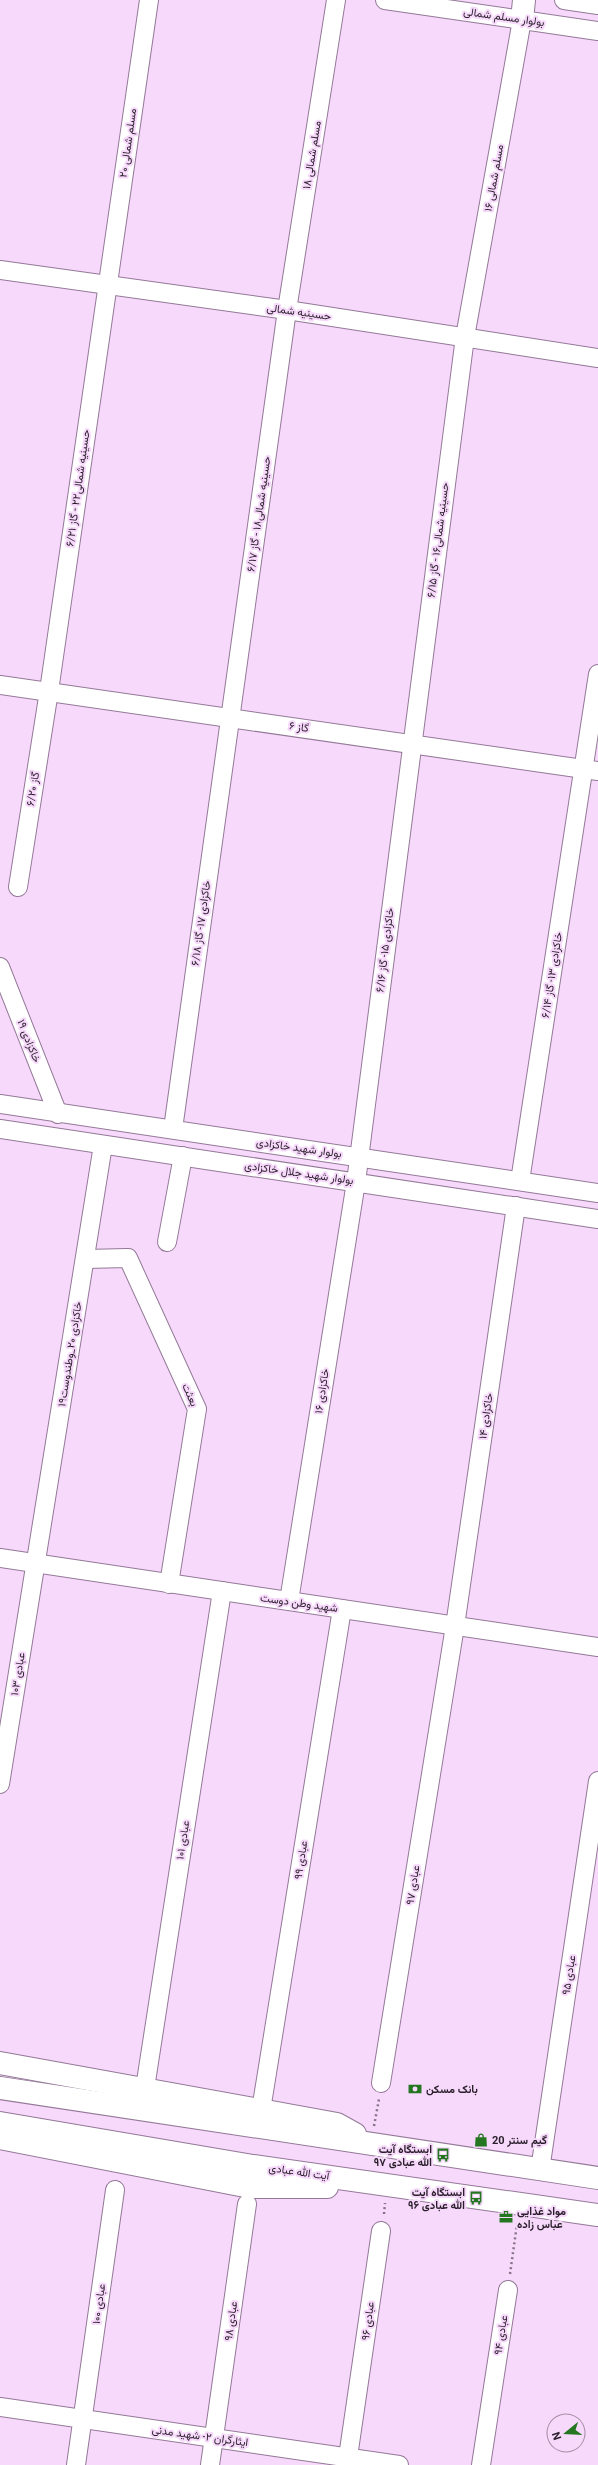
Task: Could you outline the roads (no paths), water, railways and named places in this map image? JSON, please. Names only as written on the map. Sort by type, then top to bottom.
[{"type":"main road","points":[[0,2063],[145,2088],[337,2124],[371,2144]]},
{"type":"main road","points":[[0,2088],[598,2178]]},
{"type":"main road","name":"آیت الله عبادی","points":[[0,2123],[253,2166],[598,2215]]},
{"type":"main road","points":[[0,2138],[250,2187],[319,2188],[366,2182]]},
{"type":"street","name":"مسلم شمالی ۲۰","points":[[107,285],[149,0]]},
{"type":"street","name":"مسلم شمالی ۱۸","points":[[287,310],[336,0]]},
{"type":"street","name":"بولوار مسلم شمالی","points":[[385,0],[523,10],[598,31]]},
{"type":"street","points":[[564,0],[598,5]]},
{"type":"street","name":"مسلم شمالی ۱۶","points":[[465,337],[523,10]]},
{"type":"street","name":"حسینیه شمالی","points":[[0,270],[287,310],[598,358]]},
{"type":"street","name":"حسینیه شمالی۲۲ - گاز ۶/۲۱","points":[[49,691],[107,285]]},
{"type":"street","name":"حسینیه شمالی۱۸ - گاز ۶/۱۷","points":[[230,717],[287,310]]},
{"type":"street","name":"حسینیه شمالی۱۶ - گاز ۶/۱۵","points":[[411,744],[465,337]]},
{"type":"street","name":"خاکزادی ۱۳- گاز ۶/۱۴","points":[[520,1181],[591,770],[598,674]]},
{"type":"street","name":"گاز ۶","points":[[0,685],[591,770]]},
{"type":"street","name":"گاز ۶/۲۰","points":[[18,887],[49,691]]},
{"type":"street","name":"خاکزادی ۱۷- گاز ۶/۱۸","points":[[173,1129],[230,717]]},
{"type":"street","name":"خاکزادی ۱۵- گاز ۶/۱۶","points":[[356,1182],[411,744]]},
{"type":"street","name":"خاکزادی ۱۹","points":[[0,967],[58,1114]]},
{"type":"street","name":"بولوار شهید خاکزادی","points":[[0,1104],[58,1114],[173,1129],[598,1192]]},
{"type":"street","name":"بولوار شهید جلال خاکزادی","points":[[0,1129],[598,1219]]},
{"type":"street","name":"خاکزادی ۲۰_وطندوست۱۹","points":[[37,1564],[103,1145]]},
{"type":"street","points":[[167,1242],[183,1156]]},
{"type":"street","name":"خاکزادی ۱۶","points":[[289,1601],[356,1182]]},
{"type":"street","name":"خاکزادی ۱۴","points":[[455,1626],[516,1206]]},
{"type":"street","name":"بعثت","points":[[85,1259],[128,1258],[197,1409],[169,1584]]},
{"type":"street","name":"شهید وطن دوست","points":[[0,1558],[598,1647]]},
{"type":"street","name":"عبادی ۱۰۳","points":[[0,1784],[37,1564]]},
{"type":"street","name":"عبادی ۱۰۱","points":[[145,2088],[222,1591]]},
{"type":"street","name":"عبادی ۹۹","points":[[261,2110],[342,1609]]},
{"type":"street","name":"عبادی ۹۷","points":[[381,2083],[455,1626]]},
{"type":"street","name":"عبادی ۹۵","points":[[540,2170],[598,1781]]},
{"type":"street","name":"عبادی ۱۰۰","points":[[76,2465],[115,2190]]},
{"type":"street","name":"عبادی ۹۸","points":[[210,2465],[247,2204]]},
{"type":"street","name":"عبادی ۹۶","points":[[356,2461],[381,2232]]},
{"type":"street","name":"عبادی ۹۴","points":[[481,2465],[508,2290]]},
{"type":"street","name":"ایثارگران ۲- شهید مدنی","points":[[0,2407],[214,2438],[290,2457],[399,2465]]},
{"type":"place","name":"بانک مسکن","points":[[415,2089]]},
{"type":"place","name":"گیم سنتر 20","points":[[481,2140]]},
{"type":"place","name":"ایستگاه آیت الله عبادی ۹۷","points":[[443,2155]]},
{"type":"place","name":"ایستگاه آیت الله عبادی ۹۶","points":[[476,2198]]},
{"type":"place","name":"مواد غذایی عباس زاده","points":[[506,2217]]}]
